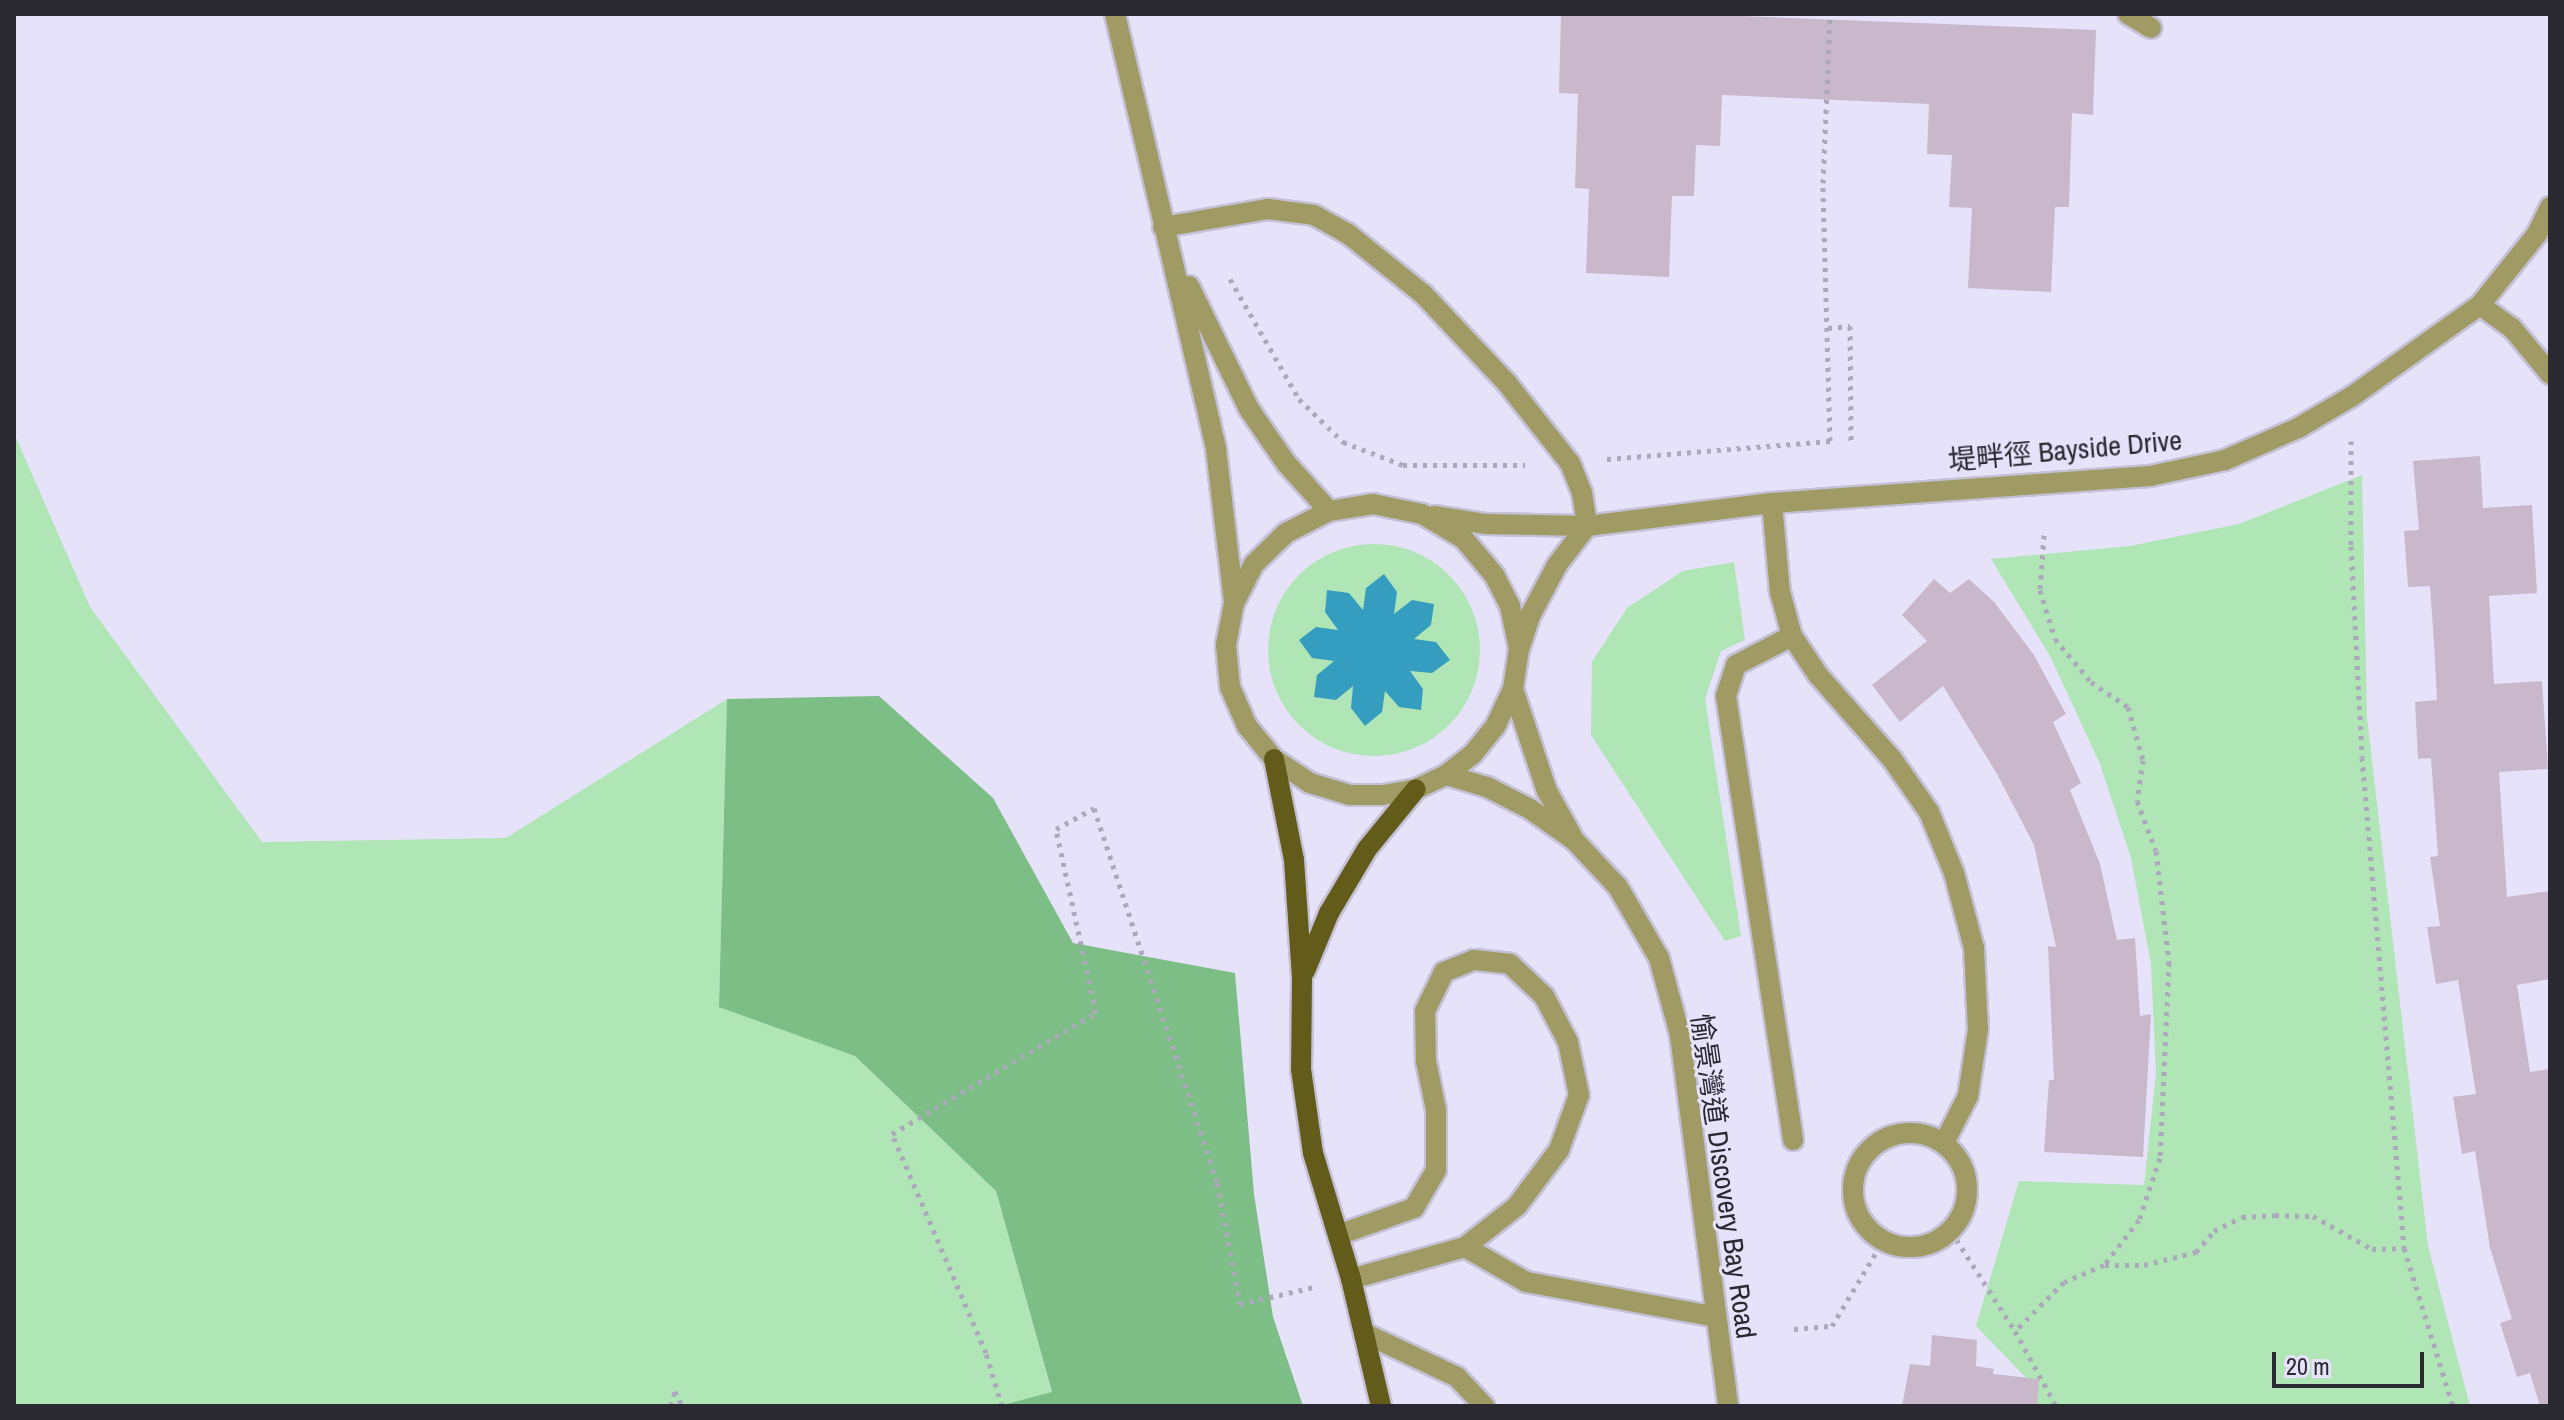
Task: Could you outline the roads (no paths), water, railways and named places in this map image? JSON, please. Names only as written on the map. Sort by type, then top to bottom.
[{"type":"main road","points":[[1274,759],[1294,860],[1302,978],[1301,1069],[1311,1139],[1351,1279],[1381,1406]]},
{"type":"main road","points":[[1302,978],[1336,900],[1367,849],[1416,789]]},
{"type":"street","points":[[1115,14],[1163,227],[1194,342],[1216,449],[1234,603],[1226,645],[1230,687],[1247,726],[1274,759],[1310,783],[1350,795],[1383,795],[1416,789],[1446,775],[1472,755],[1495,727],[1513,689],[1519,649],[1531,614],[1557,565],[1587,526],[1582,493],[1570,463],[1506,382],[1423,294],[1347,233],[1314,215],[1268,209],[1163,227]]},
{"type":"street","points":[[2128,14],[2151,28]]},
{"type":"street","name":"堤畔徑 Bayside Drive","points":[[1234,603],[1254,564],[1286,533],[1329,511],[1373,504],[1500,525],[1587,526],[1772,503],[2150,476],[2225,460],[2298,428],[2351,397],[2480,305],[2537,234],[2550,207]]},
{"type":"street","points":[[1163,227],[1215,344],[1249,409],[1286,463],[1329,511]]},
{"type":"street","points":[[2480,305],[2512,328],[2550,374]]},
{"type":"street","points":[[1772,503],[1780,592],[1792,636],[1818,675],[1892,759],[1929,812],[1954,873],[1974,948],[1978,1029],[1968,1096],[1944,1143]]},
{"type":"street","points":[[1422,514],[1464,539],[1495,576],[1510,606],[1519,649]]},
{"type":"street","points":[[1792,636],[1736,665],[1726,696],[1793,1140]]},
{"type":"street","name":"愉景灣道 Discovery Bay Road","points":[[1513,689],[1547,791],[1574,840]]},
{"type":"street","name":"愉景灣道 Discovery Bay Road","points":[[1446,775],[1487,787],[1520,804],[1574,840],[1618,887],[1659,958],[1680,1035],[1728,1406]]},
{"type":"street","points":[[1338,1235],[1414,1208],[1436,1170],[1436,1110],[1426,1061],[1425,1011],[1444,972],[1474,960],[1510,964],[1544,996],[1568,1042],[1579,1095],[1559,1150],[1517,1206],[1465,1247],[1351,1279]]},
{"type":"street","points":[[1927,1135],[1944,1143],[1958,1157],[1966,1175],[1967,1195],[1963,1215],[1951,1231],[1936,1242],[1918,1248],[1883,1241],[1858,1214],[1854,1177],[1862,1159],[1874,1146],[1890,1136],[1927,1135]]},
{"type":"street","points":[[1465,1247],[1526,1282],[1716,1317]]},
{"type":"street","points":[[1364,1333],[1457,1377],[1484,1406]]},
{"type":"water","points":[[1384,574],[1397,592],[1394,614],[1412,600],[1434,604],[1431,625],[1414,639],[1436,642],[1450,660],[1432,673],[1410,671],[1423,689],[1421,710],[1399,707],[1385,691],[1382,712],[1365,726],[1351,708],[1353,686],[1336,700],[1314,697],[1317,675],[1334,661],[1312,658],[1299,640],[1316,627],[1338,630],[1325,612],[1327,590],[1349,593],[1363,610],[1366,588]]}]
